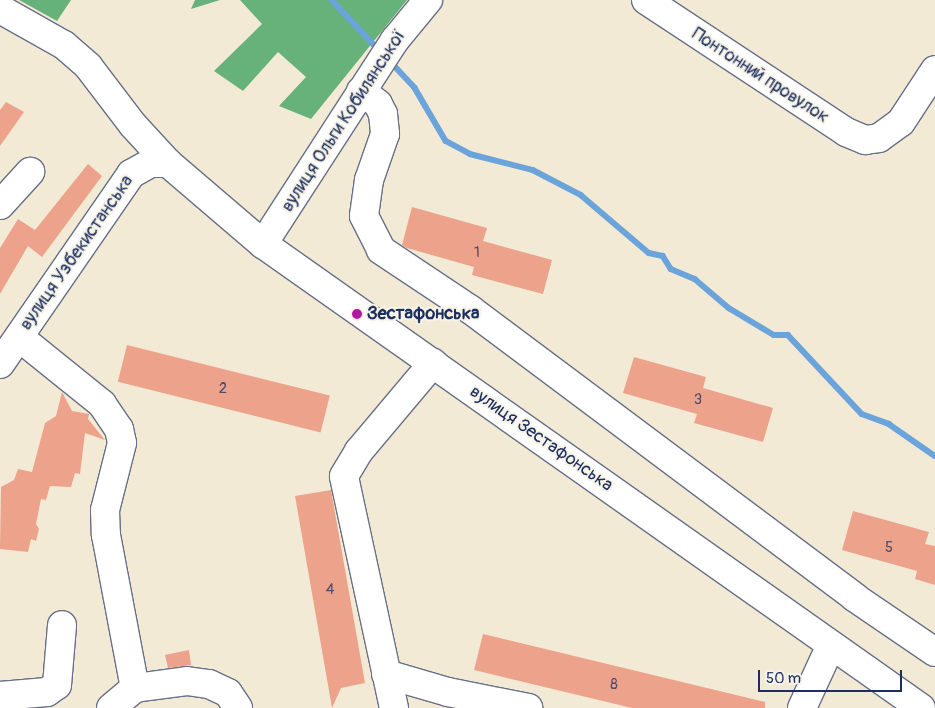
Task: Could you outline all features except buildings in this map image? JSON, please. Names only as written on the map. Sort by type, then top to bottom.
[{"type":"street","name":"вулиця Ольги Кобилянської","points":[[263,244],[395,40],[428,0]]},
{"type":"street","name":"Понтонний провулок","points":[[646,0],[846,132],[865,140],[879,138],[902,122],[935,70]]},
{"type":"street","name":"вулиця Зестафонська","points":[[0,9],[64,46],[88,66],[133,125],[168,163],[263,244],[921,708]]},
{"type":"street","points":[[366,83],[382,114],[385,134],[369,180],[364,216],[381,250],[471,310],[854,597],[935,652]]},
{"type":"street","name":"вулиця Узбекистанська","points":[[0,364],[131,174],[151,164],[168,163]]},
{"type":"street","points":[[0,205],[30,172]]},
{"type":"street","points":[[19,337],[102,404],[120,429],[122,443],[105,510],[106,535],[135,688]]},
{"type":"street","points":[[394,708],[344,476],[358,451],[433,363]]},
{"type":"street","points":[[0,696],[47,692],[57,685],[62,625]]},
{"type":"street","points":[[802,708],[816,672],[832,645]]},
{"type":"street","points":[[386,674],[448,692],[528,708]]},
{"type":"street","points":[[111,708],[135,688],[187,681],[209,684],[228,693],[238,708]]},
{"type":"green space","points":[[19,0],[71,0],[57,21]]},
{"type":"green space","points":[[195,0],[220,0],[191,9]]},
{"type":"green space","points":[[240,0],[407,0],[311,119],[279,106],[306,77],[278,52],[243,91],[214,71],[262,24]]},
{"type":"waterway","points":[[332,0],[379,50]]},
{"type":"waterway","points":[[389,60],[415,88],[446,141],[470,154],[533,170],[581,195],[649,253],[663,256],[671,269],[695,279],[729,308],[774,335],[788,335],[862,414],[889,424],[935,456]]},
{"type":"place","name":"Зестафонська","points":[[357,314]]}]
